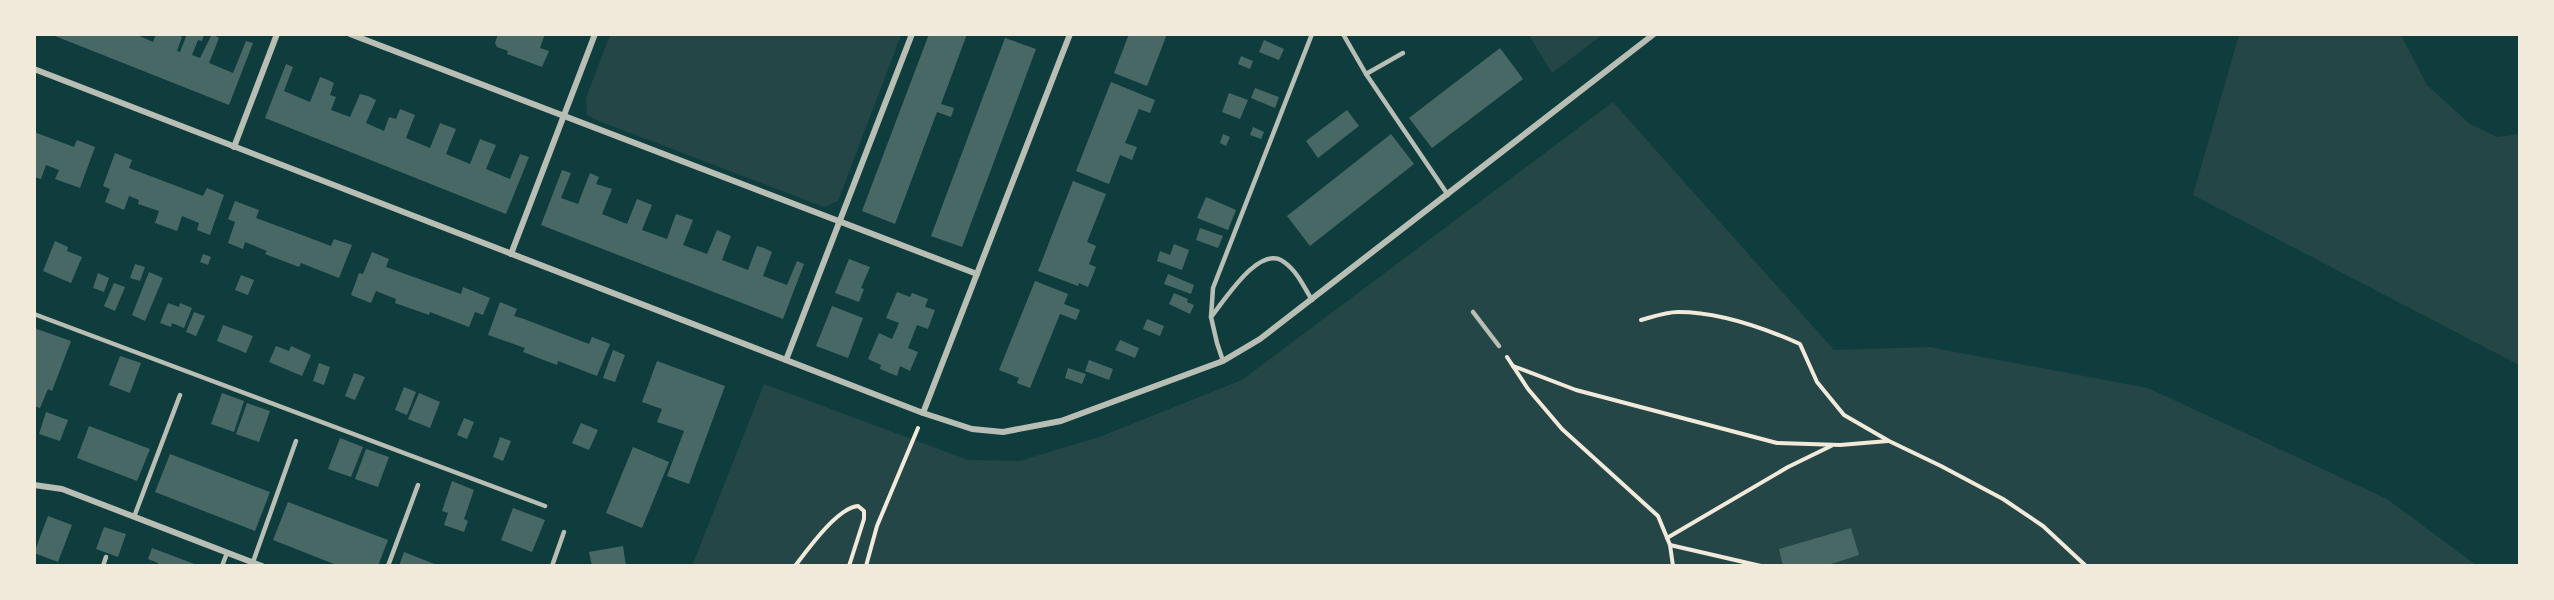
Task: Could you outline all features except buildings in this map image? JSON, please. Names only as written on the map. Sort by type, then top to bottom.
[{"type":"street","points":[[234,147],[277,34]]},
{"type":"street","points":[[350,34],[977,274]]},
{"type":"street","points":[[511,254],[595,34]]},
{"type":"street","points":[[786,360],[912,34]]},
{"type":"street","points":[[923,413],[1070,34]]},
{"type":"street","points":[[34,69],[923,413],[972,429],[1003,432],[1061,421],[1223,361],[1260,339],[1654,34]]},
{"type":"street","points":[[34,486],[62,489],[262,566]]},
{"type":"lane","points":[[1223,361],[1216,343],[1211,317],[1213,288],[1312,34]]},
{"type":"lane","points":[[1343,34],[1366,74],[1448,195]]},
{"type":"lane","points":[[1366,74],[1403,54]]},
{"type":"lane","points":[[1211,317],[1258,262],[1269,257],[1282,260],[1293,270],[1312,300]]},
{"type":"lane","points":[[1473,312],[1499,346]]},
{"type":"lane","points":[[34,314],[545,506]]},
{"type":"lane","points":[[134,517],[180,395]]},
{"type":"lane","points":[[253,562],[297,441]]},
{"type":"lane","points":[[388,566],[418,485]]},
{"type":"lane","points":[[552,566],[564,532]]},
{"type":"lane","points":[[222,566],[227,553]]},
{"type":"lane","points":[[103,566],[106,557]]},
{"type":"path","points":[[1641,320],[1676,312],[1720,316],[1800,344],[1817,382],[1844,415],[1889,441],[2003,499],[2043,526],[2086,566]]},
{"type":"path","points":[[1499,346],[1528,389],[1562,429],[1658,516],[1670,545],[1674,566]]},
{"type":"path","points":[[1513,366],[1576,390],[1777,443],[1833,445],[1889,441]]},
{"type":"path","points":[[866,566],[877,526],[914,441],[923,413]]},
{"type":"path","points":[[1667,538],[1788,467],[1833,445]]},
{"type":"path","points":[[795,566],[814,541],[849,507],[858,506],[864,511],[864,519],[849,566]]},
{"type":"path","points":[[1670,545],[1761,566]]},
{"type":"shaded area","points":[[610,34],[901,35],[838,201],[824,207],[587,115],[586,98]]},
{"type":"shaded area","points":[[1529,35],[1602,35],[1552,73]]},
{"type":"shaded area","points":[[2239,35],[2401,35],[2427,85],[2470,124],[2497,137],[2519,134],[2519,365],[2193,195]]},
{"type":"shaded area","points":[[1613,102],[1834,350],[1929,347],[2148,388],[2387,499],[2476,565],[692,566],[764,384],[968,460],[1020,461],[1102,436],[1242,380]]}]
